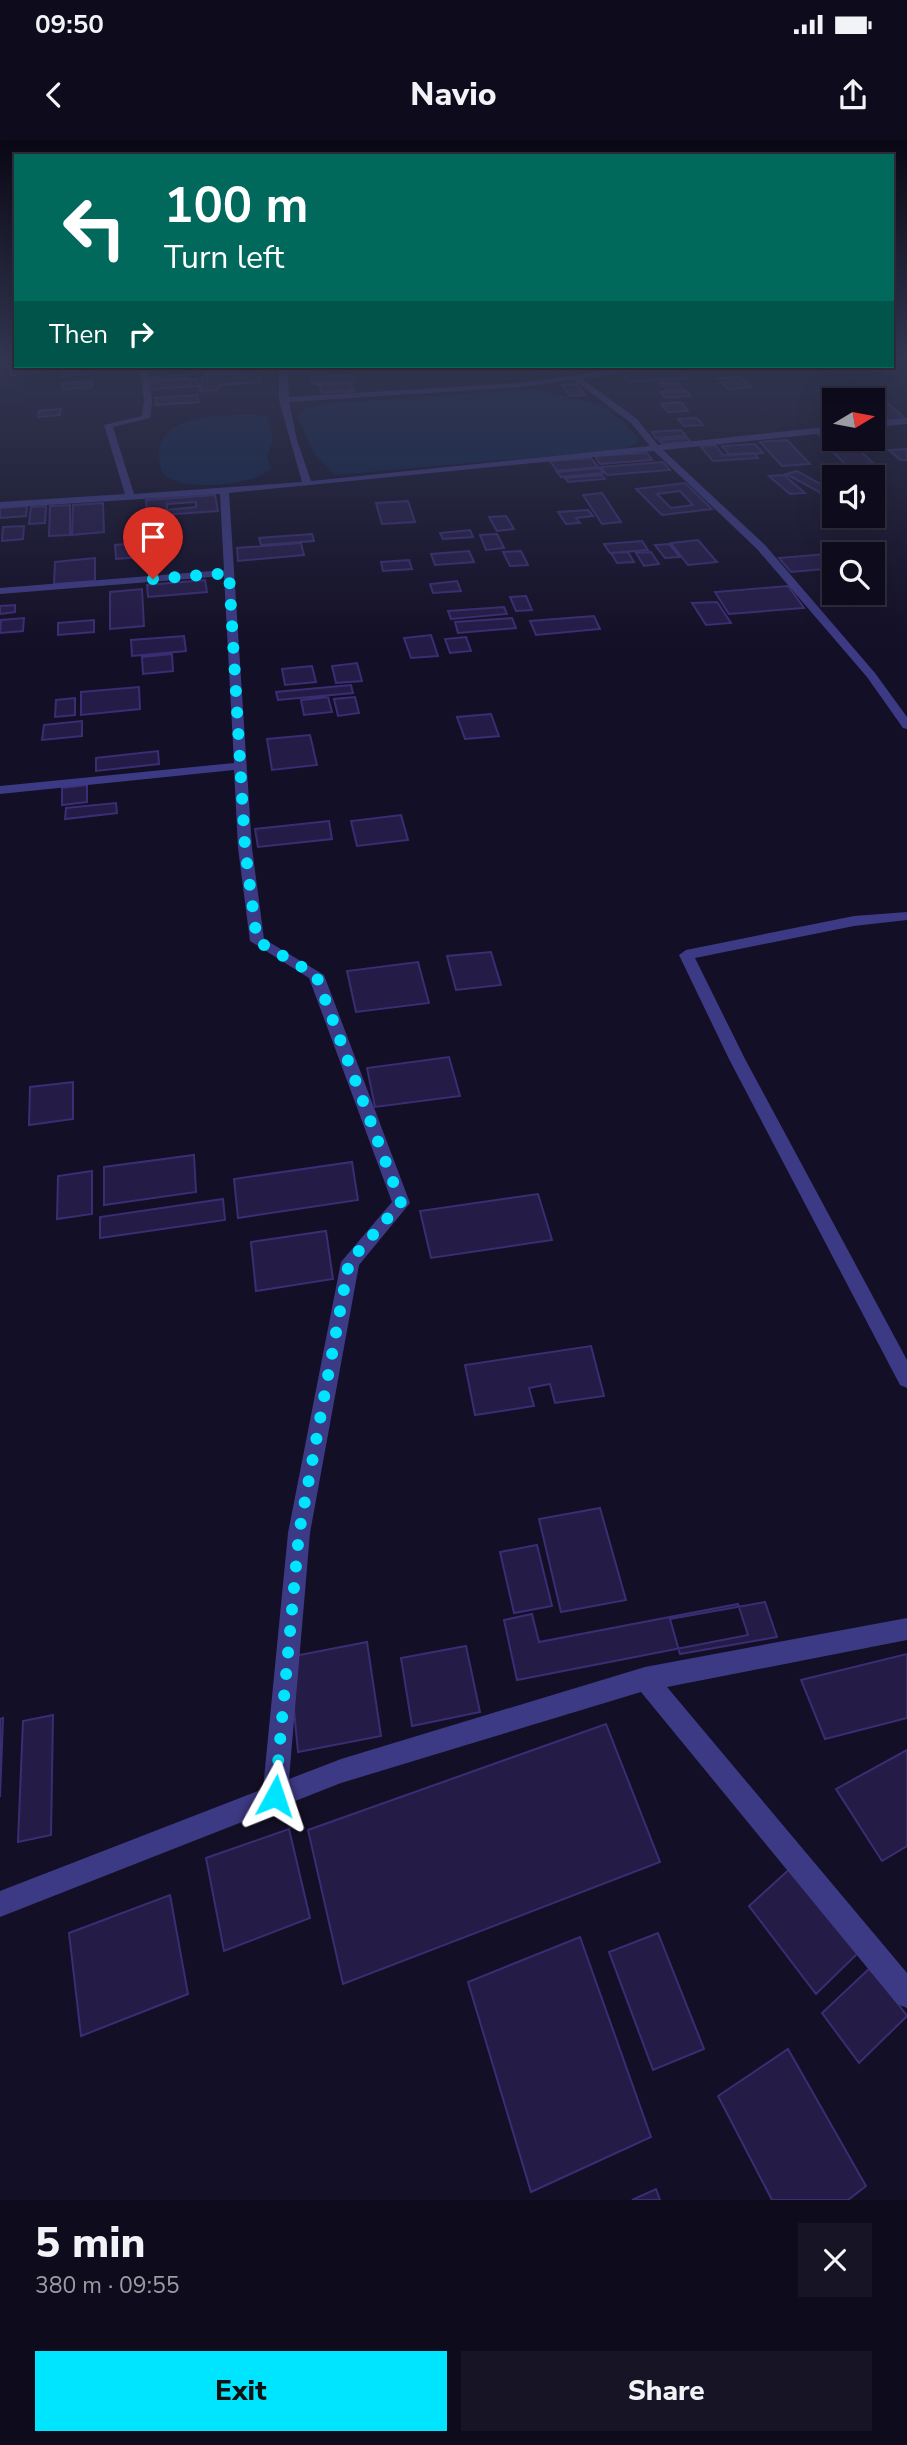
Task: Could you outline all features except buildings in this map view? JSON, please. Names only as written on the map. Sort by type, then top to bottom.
[{"type":"street","points":[[116,452],[131,498]]},
{"type":"street","points":[[295,452],[307,484]]},
{"type":"street","points":[[0,505],[307,484],[626,452]]},
{"type":"street","points":[[660,452],[761,547],[872,675],[907,725]]},
{"type":"street","points":[[224,491],[245,848],[257,941],[316,975],[401,1203],[349,1262],[299,1533],[275,1796]]},
{"type":"street","points":[[0,591],[229,573]]},
{"type":"street","points":[[0,790],[240,766]]},
{"type":"street","points":[[907,916],[854,921],[686,955],[737,1059],[907,1379]]},
{"type":"street","points":[[0,1903],[341,1771],[645,1679],[907,1629]]},
{"type":"street","points":[[645,1679],[907,1994]]},
{"type":"water","points":[[269,452],[267,458],[271,468],[251,479],[237,482],[189,484],[167,477],[160,463],[159,453]]},
{"type":"water","points":[[314,452],[595,452],[335,475]]},
{"type":"route","points":[[153,579],[229,573],[245,848],[257,941],[316,975],[401,1203],[349,1262],[299,1533],[275,1796]]}]
